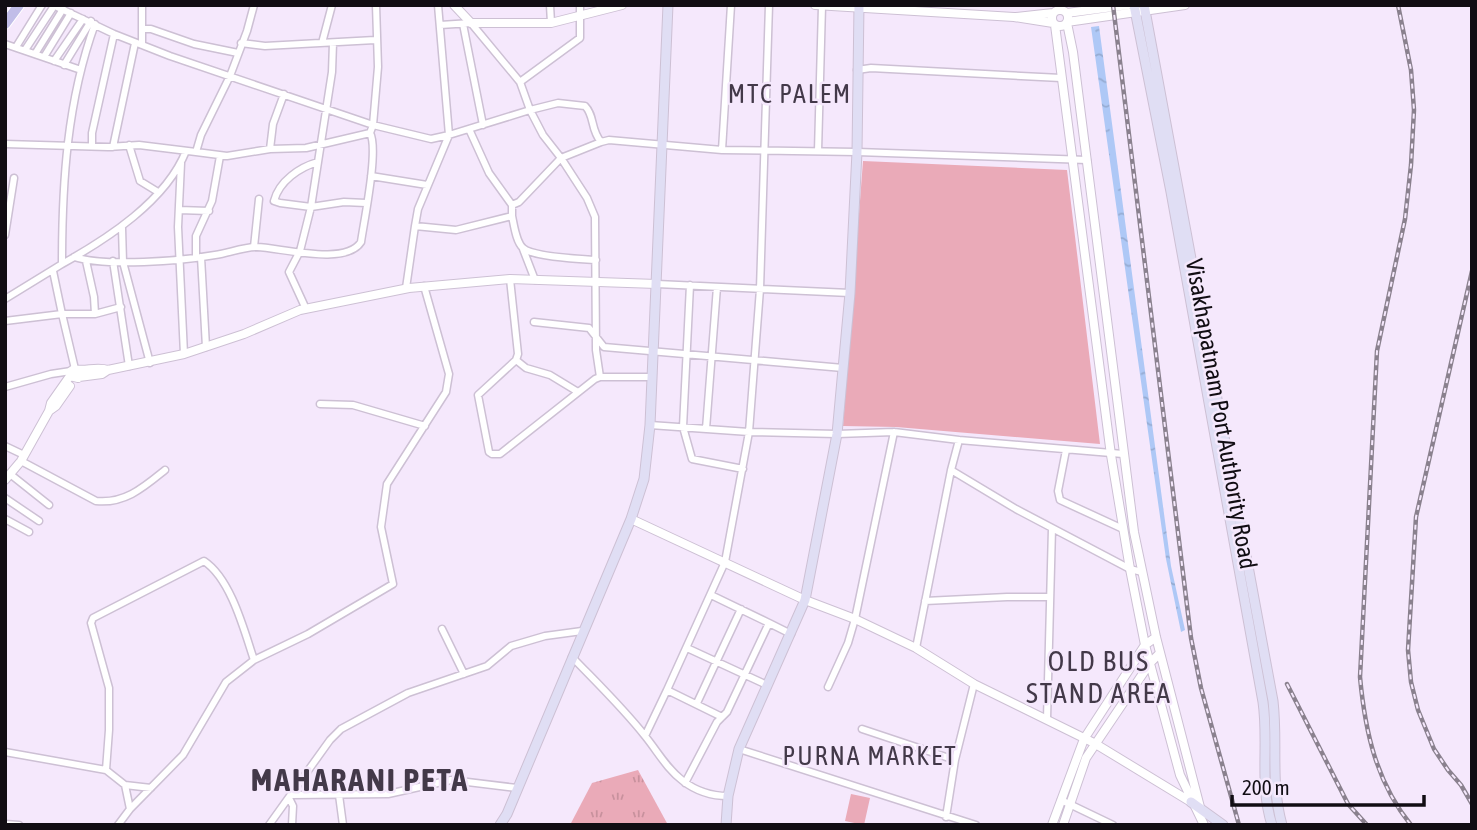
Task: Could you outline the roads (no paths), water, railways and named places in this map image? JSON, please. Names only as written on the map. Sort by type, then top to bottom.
[{"type":"main road","points":[[5,24],[19,5]]},
{"type":"main road","points":[[502,825],[631,519],[644,479],[650,425],[668,5]]},
{"type":"main road","points":[[726,825],[728,796],[739,749],[805,600],[837,434],[850,293],[858,152],[859,7]]},
{"type":"main road","name":"Visakhapatnam Port Authority Road","points":[[1140,9],[1169,183],[1264,702],[1265,793],[1272,825]]},
{"type":"main road","name":"Visakhapatnam Port Authority Road","points":[[1140,9],[1273,701],[1276,732],[1275,791],[1282,825]]},
{"type":"main road","points":[[1191,802],[1223,825]]},
{"type":"street","points":[[16,47],[42,5]]},
{"type":"street","points":[[25,50],[53,5],[138,44],[373,125],[431,139],[558,103],[585,106],[590,112],[593,131],[601,142]]},
{"type":"street","points":[[113,147],[143,29],[142,5]]},
{"type":"street","points":[[196,152],[201,135],[230,76],[254,5]]},
{"type":"street","points":[[322,43],[332,5]]},
{"type":"street","points":[[74,257],[86,261],[123,262],[180,259],[254,247],[330,256],[358,248],[361,242],[373,142],[370,133],[373,125],[377,67],[376,5]]},
{"type":"street","points":[[406,288],[417,212],[449,135],[438,5]]},
{"type":"street","points":[[454,5],[467,24],[520,82],[543,135],[594,210],[597,369],[600,377]]},
{"type":"street","points":[[550,5],[551,23]]},
{"type":"street","points":[[520,82],[580,38],[580,5]]},
{"type":"street","points":[[440,25],[551,23],[622,5]]},
{"type":"street","points":[[722,150],[731,5]]},
{"type":"street","points":[[645,736],[725,562],[743,469],[749,432],[760,289],[769,5]]},
{"type":"street","points":[[815,5],[1014,18],[1063,26],[1062,14]]},
{"type":"street","points":[[1128,5],[1062,14],[1054,24],[1111,454],[1130,569],[1145,645],[1180,775],[1202,821]]},
{"type":"street","points":[[1014,18],[1023,15],[1185,5]]},
{"type":"street","points":[[818,151],[822,6]]},
{"type":"street","points":[[35,54],[63,9]]},
{"type":"street","points":[[44,57],[71,13]]},
{"type":"street","points":[[1062,14],[1073,52],[1134,532],[1156,636],[1201,807],[1202,821]]},
{"type":"street","points":[[54,61],[90,21]]},
{"type":"street","points":[[64,65],[90,21]]},
{"type":"street","points":[[62,264],[67,145],[90,21]]},
{"type":"street","points":[[467,24],[483,125]]},
{"type":"street","points":[[143,29],[238,53]]},
{"type":"street","points":[[92,146],[92,133],[114,34]]},
{"type":"street","points":[[241,43],[265,46],[375,40]]},
{"type":"street","points":[[306,309],[289,272],[300,251],[311,207],[333,43]]},
{"type":"street","points":[[5,44],[81,70]]},
{"type":"street","points":[[857,70],[871,68],[1061,78]]},
{"type":"street","points":[[271,149],[272,124],[284,94]]},
{"type":"street","points":[[470,129],[489,173],[512,205],[512,216],[535,280]]},
{"type":"street","points":[[5,144],[169,147],[220,156],[319,146],[370,133]]},
{"type":"street","points":[[512,205],[519,202],[561,158],[601,142],[722,150],[764,149],[1087,160]]},
{"type":"street","points":[[129,145],[140,181],[158,192]]},
{"type":"street","points":[[5,299],[122,228],[158,192],[181,163],[186,151]]},
{"type":"street","points":[[206,347],[196,236],[209,211],[220,156]]},
{"type":"street","points":[[318,162],[299,169],[278,191],[274,201],[311,207],[344,202],[366,203]]},
{"type":"street","points":[[181,163],[179,210],[184,354]]},
{"type":"street","points":[[370,176],[427,185]]},
{"type":"street","points":[[5,234],[14,178]]},
{"type":"street","points":[[254,247],[258,199]]},
{"type":"street","points":[[179,210],[209,211]]},
{"type":"street","points":[[415,226],[456,230],[512,216]]},
{"type":"street","points":[[122,228],[123,262],[150,363]]},
{"type":"street","points":[[522,248],[564,258],[596,260]]},
{"type":"street","points":[[86,261],[95,313]]},
{"type":"street","points":[[113,261],[129,366]]},
{"type":"street","points":[[53,271],[75,374]]},
{"type":"street","points":[[5,387],[51,374],[75,374],[101,368],[108,370],[150,363],[206,347],[306,309],[406,288],[510,279],[850,293]]},
{"type":"street","points":[[510,279],[518,354],[516,360],[478,396],[489,452],[500,453],[600,377],[652,377]]},
{"type":"street","points":[[690,285],[683,427],[692,459],[743,469]]},
{"type":"street","points":[[118,825],[183,755],[226,682],[254,660],[308,634],[393,584],[381,527],[387,484],[446,392],[449,374],[424,286]]},
{"type":"street","points":[[706,429],[717,287]]},
{"type":"street","points":[[5,321],[95,313],[121,307]]},
{"type":"street","points":[[534,321],[589,328],[604,347],[843,368]]},
{"type":"street","points":[[516,360],[526,368],[550,375],[578,392]]},
{"type":"street","points":[[49,505],[8,477],[23,458],[49,411],[51,402],[75,374]]},
{"type":"street","points":[[320,404],[353,405],[425,426]]},
{"type":"street","points":[[650,425],[749,432],[894,432],[1123,454]]},
{"type":"street","points":[[828,687],[848,643],[855,619],[894,432]]},
{"type":"street","points":[[916,648],[959,440]]},
{"type":"street","points":[[5,446],[96,501],[102,502],[131,497],[165,470]]},
{"type":"street","points":[[1066,450],[1058,491],[1060,500],[1123,529]]},
{"type":"street","points":[[951,470],[1052,528],[1130,569],[1142,572]]},
{"type":"street","points":[[5,498],[39,521]]},
{"type":"street","points":[[5,519],[29,532]]},
{"type":"street","points":[[631,519],[916,648],[974,684],[1094,743],[1191,802]]},
{"type":"street","points":[[1046,719],[1052,528]]},
{"type":"street","points":[[106,770],[109,688],[92,626],[93,618],[204,561],[224,584],[241,619],[254,660]]},
{"type":"street","points":[[710,595],[791,634]]},
{"type":"street","points":[[925,601],[1049,597]]},
{"type":"street","points":[[697,704],[741,609]]},
{"type":"street","points":[[685,783],[727,712],[769,623]]},
{"type":"street","points":[[442,629],[464,674]]},
{"type":"street","points":[[269,825],[330,740],[341,729],[408,693],[487,666],[511,646],[545,636],[582,631]]},
{"type":"street","points":[[1052,825],[1084,739],[1145,645],[1156,636]]},
{"type":"street","points":[[687,649],[766,685]]},
{"type":"street","points":[[1063,825],[1086,758],[1094,743],[1150,663],[1160,653]]},
{"type":"street","points":[[572,657],[645,736],[667,767],[685,783],[704,793],[728,796]]},
{"type":"street","points":[[946,817],[955,760],[974,684]]},
{"type":"street","points":[[667,690],[722,717]]},
{"type":"street","points":[[862,729],[955,760]]},
{"type":"street","points":[[739,749],[976,825]]},
{"type":"street","points":[[5,751],[106,770],[125,785],[151,788]]},
{"type":"street","points":[[290,797],[388,794],[452,780],[517,788]]},
{"type":"street","points":[[125,785],[130,809]]},
{"type":"street","points":[[339,795],[343,825]]},
{"type":"street","points":[[290,797],[293,806],[292,825]]},
{"type":"street","points":[[1061,800],[1113,825]]},
{"type":"street","points":[[5,824],[19,825]]},
{"type":"water","points":[[1099,26],[1171,566],[1185,630],[1181,632],[1166,559],[1091,27]]},
{"type":"railway","points":[[1113,5],[1191,638],[1201,688],[1239,825]]},
{"type":"railway","points":[[1398,5],[1411,70],[1414,110],[1411,165],[1405,219],[1377,351],[1360,677],[1365,717],[1374,755],[1389,791],[1411,825]]},
{"type":"railway","points":[[1472,271],[1416,517],[1408,650],[1411,682],[1418,710],[1434,749],[1472,804]]},
{"type":"railway","points":[[1287,684],[1348,804],[1367,825]]},
{"type":"district","name":"MTC PALEM","points":[[790,94]]},
{"type":"district","name":"OLD BUS STAND AREA","points":[[1099,677]]},
{"type":"district","name":"PURNA MARKET","points":[[870,756]]},
{"type":"district","name":"MAHARANI PETA","points":[[360,780]]}]
